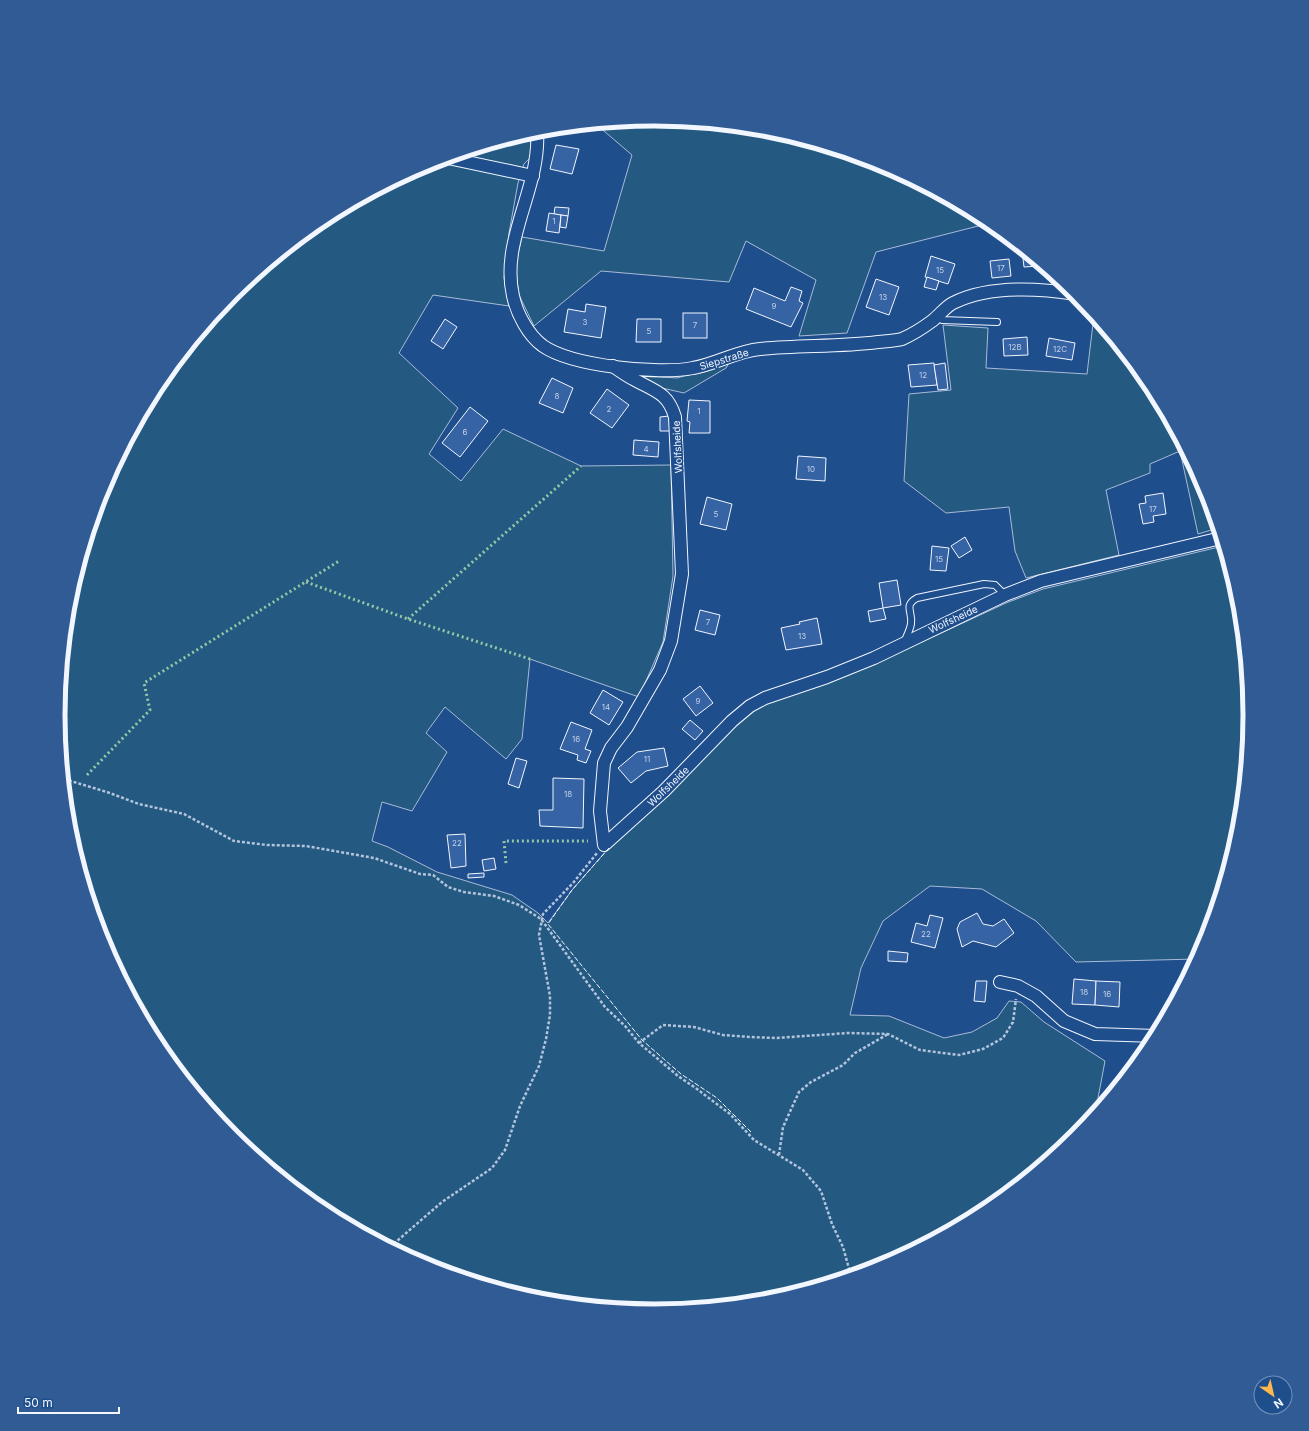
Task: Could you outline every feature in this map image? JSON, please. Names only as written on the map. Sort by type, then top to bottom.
[{"type":"street","name":"Siepstraße","points":[[537,137],[537,154],[533,176],[513,243],[510,271],[512,295],[525,326],[543,346],[573,359],[613,366],[667,372],[694,368],[729,356],[758,349],[862,344],[902,339],[937,316],[951,304],[977,294],[1008,290],[1053,290],[1064,292]]},
{"type":"street","points":[[457,160],[533,176]]},
{"type":"street","name":"Wolfsheide","points":[[604,845],[600,811],[604,763],[611,748],[627,727],[660,670],[671,641],[682,574],[675,417],[672,405],[662,394],[634,380],[613,366]]},
{"type":"street","name":"Wolfsheide","points":[[604,845],[664,791],[717,736],[750,706],[765,698],[827,677],[874,658],[904,642],[1005,595],[1041,581],[1217,539]]},
{"type":"street","points":[[1000,982],[1018,986],[1036,996],[1064,1022],[1095,1034],[1149,1036]]},
{"type":"lane","points":[[937,316],[942,320],[997,322]]},
{"type":"lane","points":[[904,642],[911,622],[909,609],[911,602],[917,598],[984,584],[995,585],[1005,595]]},
{"type":"path","points":[[69,781],[107,792],[139,804],[184,814],[234,841],[267,845],[306,846],[374,858],[420,874],[433,875],[448,887],[464,892],[494,896],[519,905],[541,918],[605,1007],[625,1026],[639,1043],[678,1076],[697,1088],[730,1114],[754,1140],[803,1170],[821,1191],[832,1224],[843,1247],[850,1272]]},
{"type":"path","points":[[394,1244],[442,1202],[492,1168],[505,1150],[520,1106],[539,1066],[547,1033],[550,996],[539,935],[541,918],[543,914],[573,883],[604,845]]},
{"type":"path","points":[[639,1043],[663,1025],[694,1027],[723,1035],[756,1037],[888,1034],[920,1050],[959,1056],[983,1048],[1003,1038],[1013,1022],[1018,986]]},
{"type":"path","points":[[779,1155],[783,1127],[799,1092],[811,1082],[843,1065],[855,1053],[888,1034]]},
{"type":"shaded area","points":[[654,126],[693,127],[770,137],[844,157],[880,171],[949,205],[982,225],[876,252],[847,333],[799,336],[816,280],[746,241],[729,282],[601,271],[534,326],[519,295],[515,267],[522,237],[604,251],[632,155],[601,129]]},
{"type":"shaded area","points":[[530,139],[532,147],[530,158],[524,164],[518,183],[509,233],[504,278],[509,306],[433,295],[399,353],[458,408],[429,454],[461,481],[503,429],[581,466],[671,465],[673,576],[663,642],[639,697],[530,659],[522,739],[506,759],[445,707],[426,733],[447,752],[412,811],[382,802],[372,841],[388,847],[437,872],[512,895],[538,913],[548,923],[572,890],[607,850],[668,794],[750,712],[768,702],[828,683],[872,665],[1006,603],[1043,589],[1219,547],[1233,600],[1239,639],[1243,677],[1243,754],[1233,831],[1224,868],[1213,905],[1191,959],[1076,962],[1036,921],[982,889],[930,886],[883,921],[861,968],[850,1015],[889,1016],[944,1038],[972,1032],[997,1018],[1009,1001],[1021,1002],[1044,1022],[1105,1061],[1097,1105],[1043,1159],[982,1206],[915,1244],[880,1260],[844,1274],[770,1294],[693,1304],[654,1305],[616,1304],[539,1294],[465,1274],[429,1260],[360,1226],[327,1206],[266,1159],[238,1132],[211,1104],[164,1043],[126,976],[110,941],[96,905],[76,831],[66,754],[65,716],[66,677],[76,600],[96,526],[110,490],[144,421],[164,388],[211,327],[238,299],[266,272],[327,225],[394,187],[429,171],[465,157]]},
{"type":"shaded area","points":[[1093,322],[1145,388],[1165,421],[1183,455],[1199,490],[1214,529],[1198,534],[1180,451],[1150,464],[1150,473],[1106,490],[1119,555],[1026,578],[1015,551],[1009,507],[946,513],[904,481],[909,394],[951,390],[943,325],[988,328],[986,368],[1087,374]]},
{"type":"shaded area","points":[[729,363],[726,368],[684,393],[662,388],[640,375],[677,378]]},
{"type":"building","points":[[556,145],[579,149],[572,174],[550,169]]},
{"type":"building","points":[[555,207],[569,208],[568,216],[554,214]]},
{"type":"building","points":[[549,213],[561,215],[559,233],[546,231]]},
{"type":"building","points":[[561,215],[568,216],[566,228],[560,227]]},
{"type":"building","points":[[931,256],[955,264],[948,284],[925,277]]},
{"type":"building","points":[[1023,256],[1036,266],[1024,267]]},
{"type":"building","points":[[1009,259],[1011,276],[992,278],[990,261]]},
{"type":"building","points":[[927,277],[939,281],[936,290],[924,287]]},
{"type":"building","points":[[876,279],[899,287],[889,315],[866,307]]},
{"type":"building","points":[[791,287],[802,291],[799,301],[803,303],[791,327],[746,309],[754,288],[785,301]]},
{"type":"building","points":[[586,304],[606,307],[601,338],[564,332],[568,309],[585,312]]},
{"type":"building","points":[[683,313],[707,313],[707,338],[683,338]]},
{"type":"building","points":[[445,319],[457,327],[443,349],[431,341]]},
{"type":"building","points":[[637,319],[661,319],[661,342],[636,342]]},
{"type":"building","points":[[1027,337],[1028,355],[1004,356],[1003,339]]},
{"type":"building","points":[[1049,338],[1075,343],[1072,360],[1046,356]]},
{"type":"building","points":[[934,363],[937,385],[911,387],[908,365]]},
{"type":"building","points":[[945,363],[948,389],[938,390],[934,365]]},
{"type":"building","points":[[552,378],[573,388],[563,413],[539,403]]},
{"type":"building","points":[[607,389],[629,405],[612,428],[590,413]]},
{"type":"building","points":[[689,400],[710,401],[710,433],[689,433],[690,422],[687,421]]},
{"type":"building","points":[[470,407],[488,421],[460,457],[442,443]]},
{"type":"building","points":[[669,416],[670,431],[660,431],[660,417]]},
{"type":"building","points":[[634,440],[659,442],[658,457],[633,455]]},
{"type":"building","points":[[798,456],[826,458],[825,481],[796,479]]},
{"type":"building","points":[[1163,493],[1166,514],[1153,516],[1154,522],[1143,524],[1139,504],[1146,503],[1145,496]]},
{"type":"building","points":[[707,497],[732,504],[726,530],[700,524]]},
{"type":"building","points":[[965,537],[972,550],[959,558],[951,546]]},
{"type":"building","points":[[932,546],[949,548],[946,571],[930,570]]},
{"type":"building","points":[[897,580],[901,605],[883,608],[879,583]]},
{"type":"building","points":[[883,608],[886,619],[870,622],[868,611]]},
{"type":"building","points":[[700,610],[720,615],[715,635],[695,630]]},
{"type":"building","points":[[817,618],[822,644],[786,650],[781,628],[800,624],[799,622]]},
{"type":"building","points":[[700,686],[713,703],[696,716],[683,699]]},
{"type":"building","points":[[603,690],[623,702],[609,725],[590,713]]},
{"type":"building","points":[[690,720],[703,731],[695,740],[682,729]]},
{"type":"building","points":[[571,722],[592,730],[585,749],[591,751],[586,763],[577,760],[578,755],[560,749]]},
{"type":"building","points":[[664,748],[668,766],[646,771],[631,783],[618,768],[637,752]]},
{"type":"building","points":[[516,758],[527,761],[519,788],[508,784]]},
{"type":"building","points":[[553,778],[584,779],[583,828],[540,826],[539,810],[553,810]]},
{"type":"building","points":[[465,834],[466,866],[451,868],[447,835]]},
{"type":"building","points":[[494,858],[496,869],[484,871],[482,860]]},
{"type":"building","points":[[484,873],[484,877],[468,878],[468,874]]},
{"type":"building","points":[[977,913],[983,924],[993,926],[1004,919],[1014,933],[996,947],[973,941],[962,947],[957,929],[960,922]]},
{"type":"building","points":[[930,915],[943,918],[935,948],[911,942],[916,923],[927,926]]},
{"type":"building","points":[[888,951],[908,953],[907,962],[888,961]]},
{"type":"building","points":[[1074,979],[1096,981],[1095,1005],[1072,1004]]},
{"type":"building","points":[[976,981],[987,981],[985,1002],[974,1001]]},
{"type":"building","points":[[1096,981],[1120,982],[1119,1007],[1095,1005]]},
{"type":"hedge","points":[[408,619],[581,466]]},
{"type":"hedge","points":[[87,775],[150,710],[144,683],[339,561]]},
{"type":"hedge","points":[[306,582],[408,619],[530,659]]},
{"type":"hedge","points":[[506,863],[504,841],[588,841]]},
{"type":"fence","points":[[609,848],[572,890],[548,924],[642,1040],[681,1074],[717,1098],[751,1132]]}]
